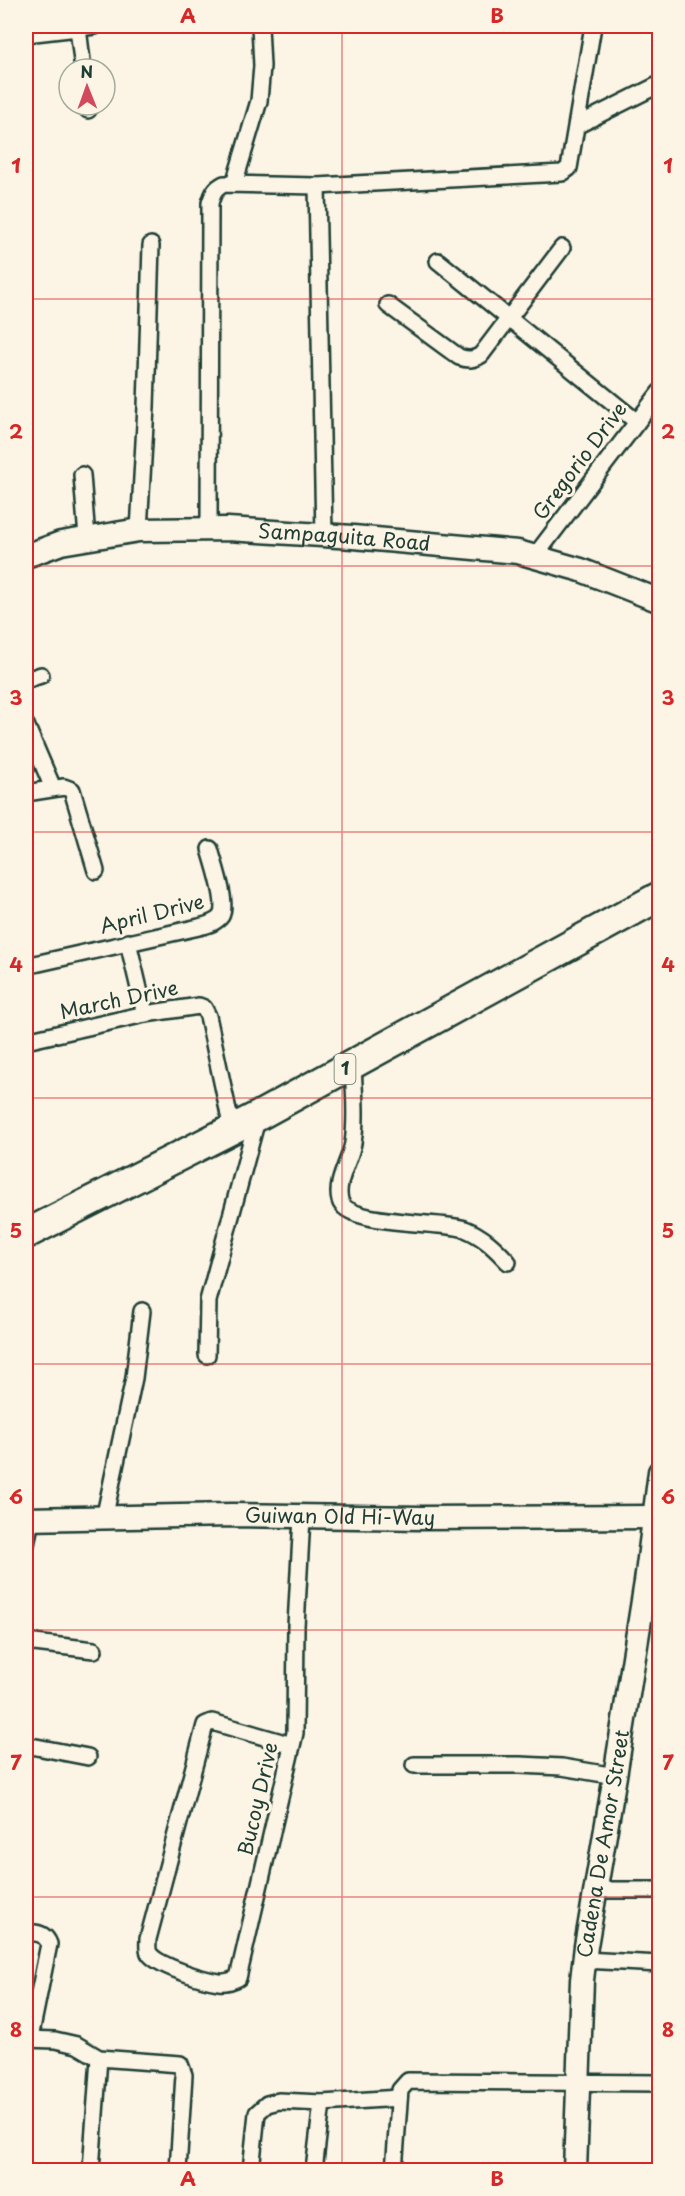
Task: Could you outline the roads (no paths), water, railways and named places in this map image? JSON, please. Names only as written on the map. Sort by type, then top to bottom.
[{"type":"highway","name":"1","points":[[26,1234],[232,1130],[660,896]]},
{"type":"street","points":[[26,34],[95,26]]},
{"type":"street","points":[[234,184],[258,101],[262,66],[260,26]]},
{"type":"street","points":[[209,528],[210,203],[213,193],[224,184],[317,186],[562,173],[569,168],[593,26]]},
{"type":"street","points":[[78,28],[82,57]]},
{"type":"street","points":[[578,124],[660,84]]},
{"type":"street","points":[[317,186],[324,535]]},
{"type":"street","points":[[139,530],[146,407],[151,245]]},
{"type":"street","points":[[388,305],[453,354],[468,360],[481,355],[561,248]]},
{"type":"street","points":[[438,261],[637,422]]},
{"type":"street","name":"Gregorio Drive","points":[[535,556],[660,392]]},
{"type":"street","points":[[82,475],[87,538]]},
{"type":"street","name":"Sampaguita Road","points":[[26,556],[60,543],[139,530],[209,528],[324,535],[503,550],[535,556],[581,570],[660,602]]},
{"type":"street","points":[[26,680],[40,675]]},
{"type":"street","points":[[26,725],[53,788]]},
{"type":"street","points":[[26,793],[64,787],[72,790],[96,871]]},
{"type":"street","name":"April Drive","points":[[26,966],[199,927],[216,921],[221,915],[223,903],[210,849]]},
{"type":"street","points":[[128,942],[145,1014]]},
{"type":"street","name":"March Drive","points":[[26,1041],[145,1014],[194,1006],[204,1008],[208,1016],[232,1130]]},
{"type":"street","points":[[353,1065],[355,1128],[339,1187],[340,1202],[347,1210],[370,1217],[465,1229],[494,1245],[508,1262]]},
{"type":"street","points":[[207,1355],[208,1301],[258,1116]]},
{"type":"street","points":[[104,1519],[134,1378],[142,1311]]},
{"type":"street","name":"Cadena De Amor Street","points":[[575,2170],[584,1960],[657,1517],[660,1472]]},
{"type":"street","name":"Guiwan Old Hi-Way","points":[[28,1520],[232,1515],[657,1517]]},
{"type":"street","name":"Bucoy Drive","points":[[292,1745],[212,1722],[205,1725],[148,1939],[148,1952],[155,1959],[168,1966],[218,1982],[229,1982],[238,1978],[292,1745],[296,1723],[296,1626],[302,1517]]},
{"type":"street","points":[[26,1545],[28,1520]]},
{"type":"street","points":[[26,1642],[94,1650]]},
{"type":"street","points":[[26,1745],[88,1757]]},
{"type":"street","points":[[414,1765],[531,1765],[562,1767],[615,1776]]},
{"type":"street","points":[[596,1890],[660,1890]]},
{"type":"street","points":[[26,1933],[42,1935],[49,1944],[28,2039],[55,2040],[77,2045],[99,2058],[180,2064],[184,2075],[178,2170]]},
{"type":"street","points":[[584,1960],[660,1964]]},
{"type":"street","points":[[91,2170],[99,2058]]},
{"type":"street","points":[[394,2170],[399,2098],[402,2085],[408,2081],[660,2083]]},
{"type":"street","points":[[251,2170],[257,2113],[267,2104],[399,2098]]},
{"type":"street","points":[[314,2170],[322,2103]]}]
